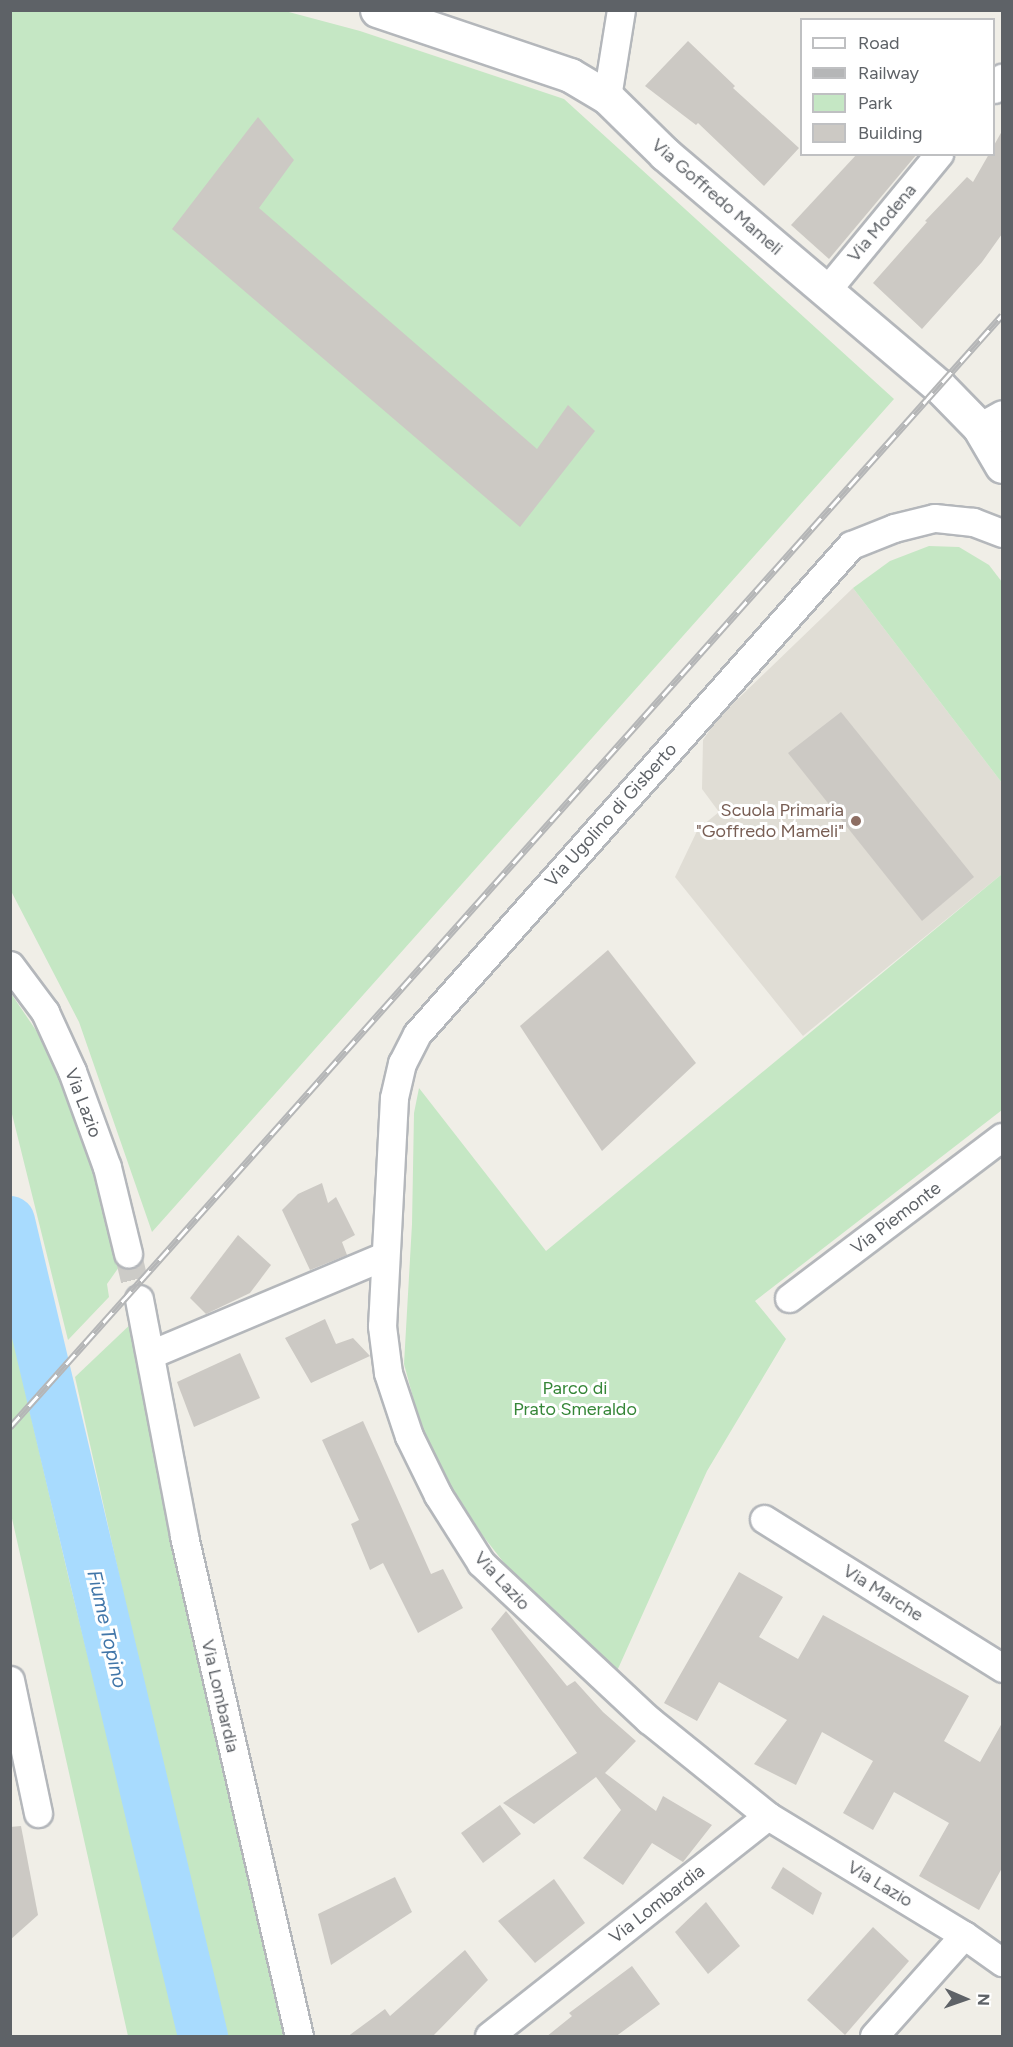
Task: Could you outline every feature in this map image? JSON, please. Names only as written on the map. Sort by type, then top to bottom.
[{"type":"main road","name":"Via Goffredo Mameli","points":[[377,10],[570,75],[607,97],[665,154],[826,291],[939,386],[991,420],[1002,466]]},
{"type":"street","points":[[607,97],[621,10]]},
{"type":"street","name":"Via Modena","points":[[826,291],[937,156]]},
{"type":"street","name":"Via Ugolino di Gisberto","points":[[384,1256],[394,1098],[402,1063],[417,1034],[851,545],[894,528],[934,519],[973,522],[1002,533]]},
{"type":"street","name":"Via Lazio","points":[[10,964],[45,1012],[72,1071],[107,1167],[128,1253]]},
{"type":"street","name":"Via Piemonte","points":[[789,1298],[1002,1137]]},
{"type":"street","points":[[139,1299],[151,1354],[384,1256]]},
{"type":"street","name":"Via Lazio","points":[[384,1256],[382,1326],[388,1373],[409,1436],[438,1495],[481,1563],[649,1720],[768,1816],[964,1935],[1002,1962]]},
{"type":"street","name":"Via Lombardia","points":[[151,1354],[184,1536],[299,2037]]},
{"type":"street","name":"Via Marche","points":[[764,1519],[1002,1668]]},
{"type":"street","points":[[10,1680],[38,1813]]},
{"type":"street","name":"Via Lombardia","points":[[489,2037],[768,1816]]},
{"type":"street","points":[[874,2037],[964,1935]]},
{"type":"shaded area","name":"Scuola Primaria \"Goffredo Mameli\"","points":[[853,588],[1002,783],[1002,874],[803,1036],[675,877],[698,829],[719,812],[702,789],[703,740],[717,719]]},
{"type":"green space","points":[[11,11],[285,11],[360,31],[564,99],[894,399],[152,1232],[79,1022],[11,891]]},
{"type":"green space","points":[[929,546],[959,547],[989,565],[1002,582],[1002,783],[853,588],[890,561]]},
{"type":"green space","name":"Parco di Prato Smeraldo","points":[[1002,874],[1002,1110],[755,1301],[786,1339],[707,1471],[617,1671],[557,1619],[515,1577],[462,1509],[424,1438],[404,1364],[412,1224],[414,1113],[419,1088],[546,1251]]},
{"type":"green space","points":[[10,992],[48,1048],[103,1183],[119,1267],[107,1284],[109,1297],[68,1340],[11,1110]]},
{"type":"green space","points":[[135,1320],[291,2036],[228,2036],[153,1728],[75,1377]]},
{"type":"green space","points":[[11,1330],[68,1575],[181,2036],[128,2036],[11,1514]]},
{"type":"building","points":[[688,41],[735,86],[733,88],[799,148],[764,186],[698,123],[696,125],[645,86]]},
{"type":"building","points":[[258,117],[294,160],[259,208],[537,449],[568,405],[595,431],[520,527],[172,229]]},
{"type":"building","points":[[1002,131],[1002,234],[982,262],[922,329],[873,283],[927,222],[925,221],[967,177],[973,182],[988,156],[995,156],[995,143]]},
{"type":"building","points":[[855,156],[915,156],[829,259],[791,225]]},
{"type":"building","points":[[841,712],[974,877],[922,921],[788,753]]},
{"type":"building","points":[[608,950],[696,1063],[602,1151],[520,1026]]},
{"type":"building","points":[[322,1183],[328,1203],[336,1197],[355,1235],[342,1242],[347,1255],[310,1270],[282,1210],[298,1194]]},
{"type":"building","points":[[238,1235],[271,1265],[250,1293],[206,1314],[190,1298]]},
{"type":"building","points":[[325,1319],[336,1344],[353,1338],[370,1356],[311,1383],[285,1338]]},
{"type":"building","points":[[240,1353],[260,1398],[194,1427],[177,1382]]},
{"type":"building","points":[[363,1421],[431,1574],[443,1569],[463,1608],[418,1633],[383,1563],[370,1570],[351,1524],[359,1520],[322,1440]]},
{"type":"building","points":[[739,1572],[783,1597],[759,1637],[798,1659],[823,1615],[969,1696],[944,1741],[980,1762],[1002,1723],[1002,1868],[979,1910],[919,1876],[949,1823],[894,1792],[873,1830],[843,1813],[873,1761],[822,1732],[796,1785],[754,1764],[787,1720],[719,1682],[697,1721],[664,1703]]},
{"type":"building","points":[[506,1611],[567,1686],[575,1681],[603,1712],[636,1741],[605,1773],[656,1811],[663,1796],[712,1825],[683,1862],[652,1843],[623,1885],[583,1858],[621,1810],[596,1777],[534,1824],[503,1803],[577,1753],[491,1629]]},
{"type":"building","points":[[500,1805],[521,1834],[483,1863],[461,1833]]},
{"type":"building","points":[[21,1826],[38,1915],[10,1940],[10,1827]]},
{"type":"building","points":[[783,1867],[822,1893],[813,1915],[771,1888]]},
{"type":"building","points":[[395,1877],[412,1912],[331,1965],[318,1914]]},
{"type":"building","points":[[554,1879],[585,1923],[535,1963],[498,1921]]},
{"type":"building","points":[[706,1902],[740,1946],[708,1974],[675,1932]]},
{"type":"building","points":[[873,1927],[909,1961],[845,2035],[807,2000]]},
{"type":"building","points":[[465,1950],[488,1980],[432,2037],[347,2037],[385,2009],[390,2016]]},
{"type":"building","points":[[632,1966],[660,2004],[615,2037],[546,2037],[572,2016],[569,2013]]},
{"type":"waterway","name":"Fiume Topino","points":[[10,1221],[203,2036]]},
{"type":"tunnel","points":[[128,1253],[139,1299]]},
{"type":"railway","points":[[10,1427],[1002,315]]},
{"type":"place","name":"Scuola Primaria \"Goffredo Mameli\"","points":[[856,821]]}]
